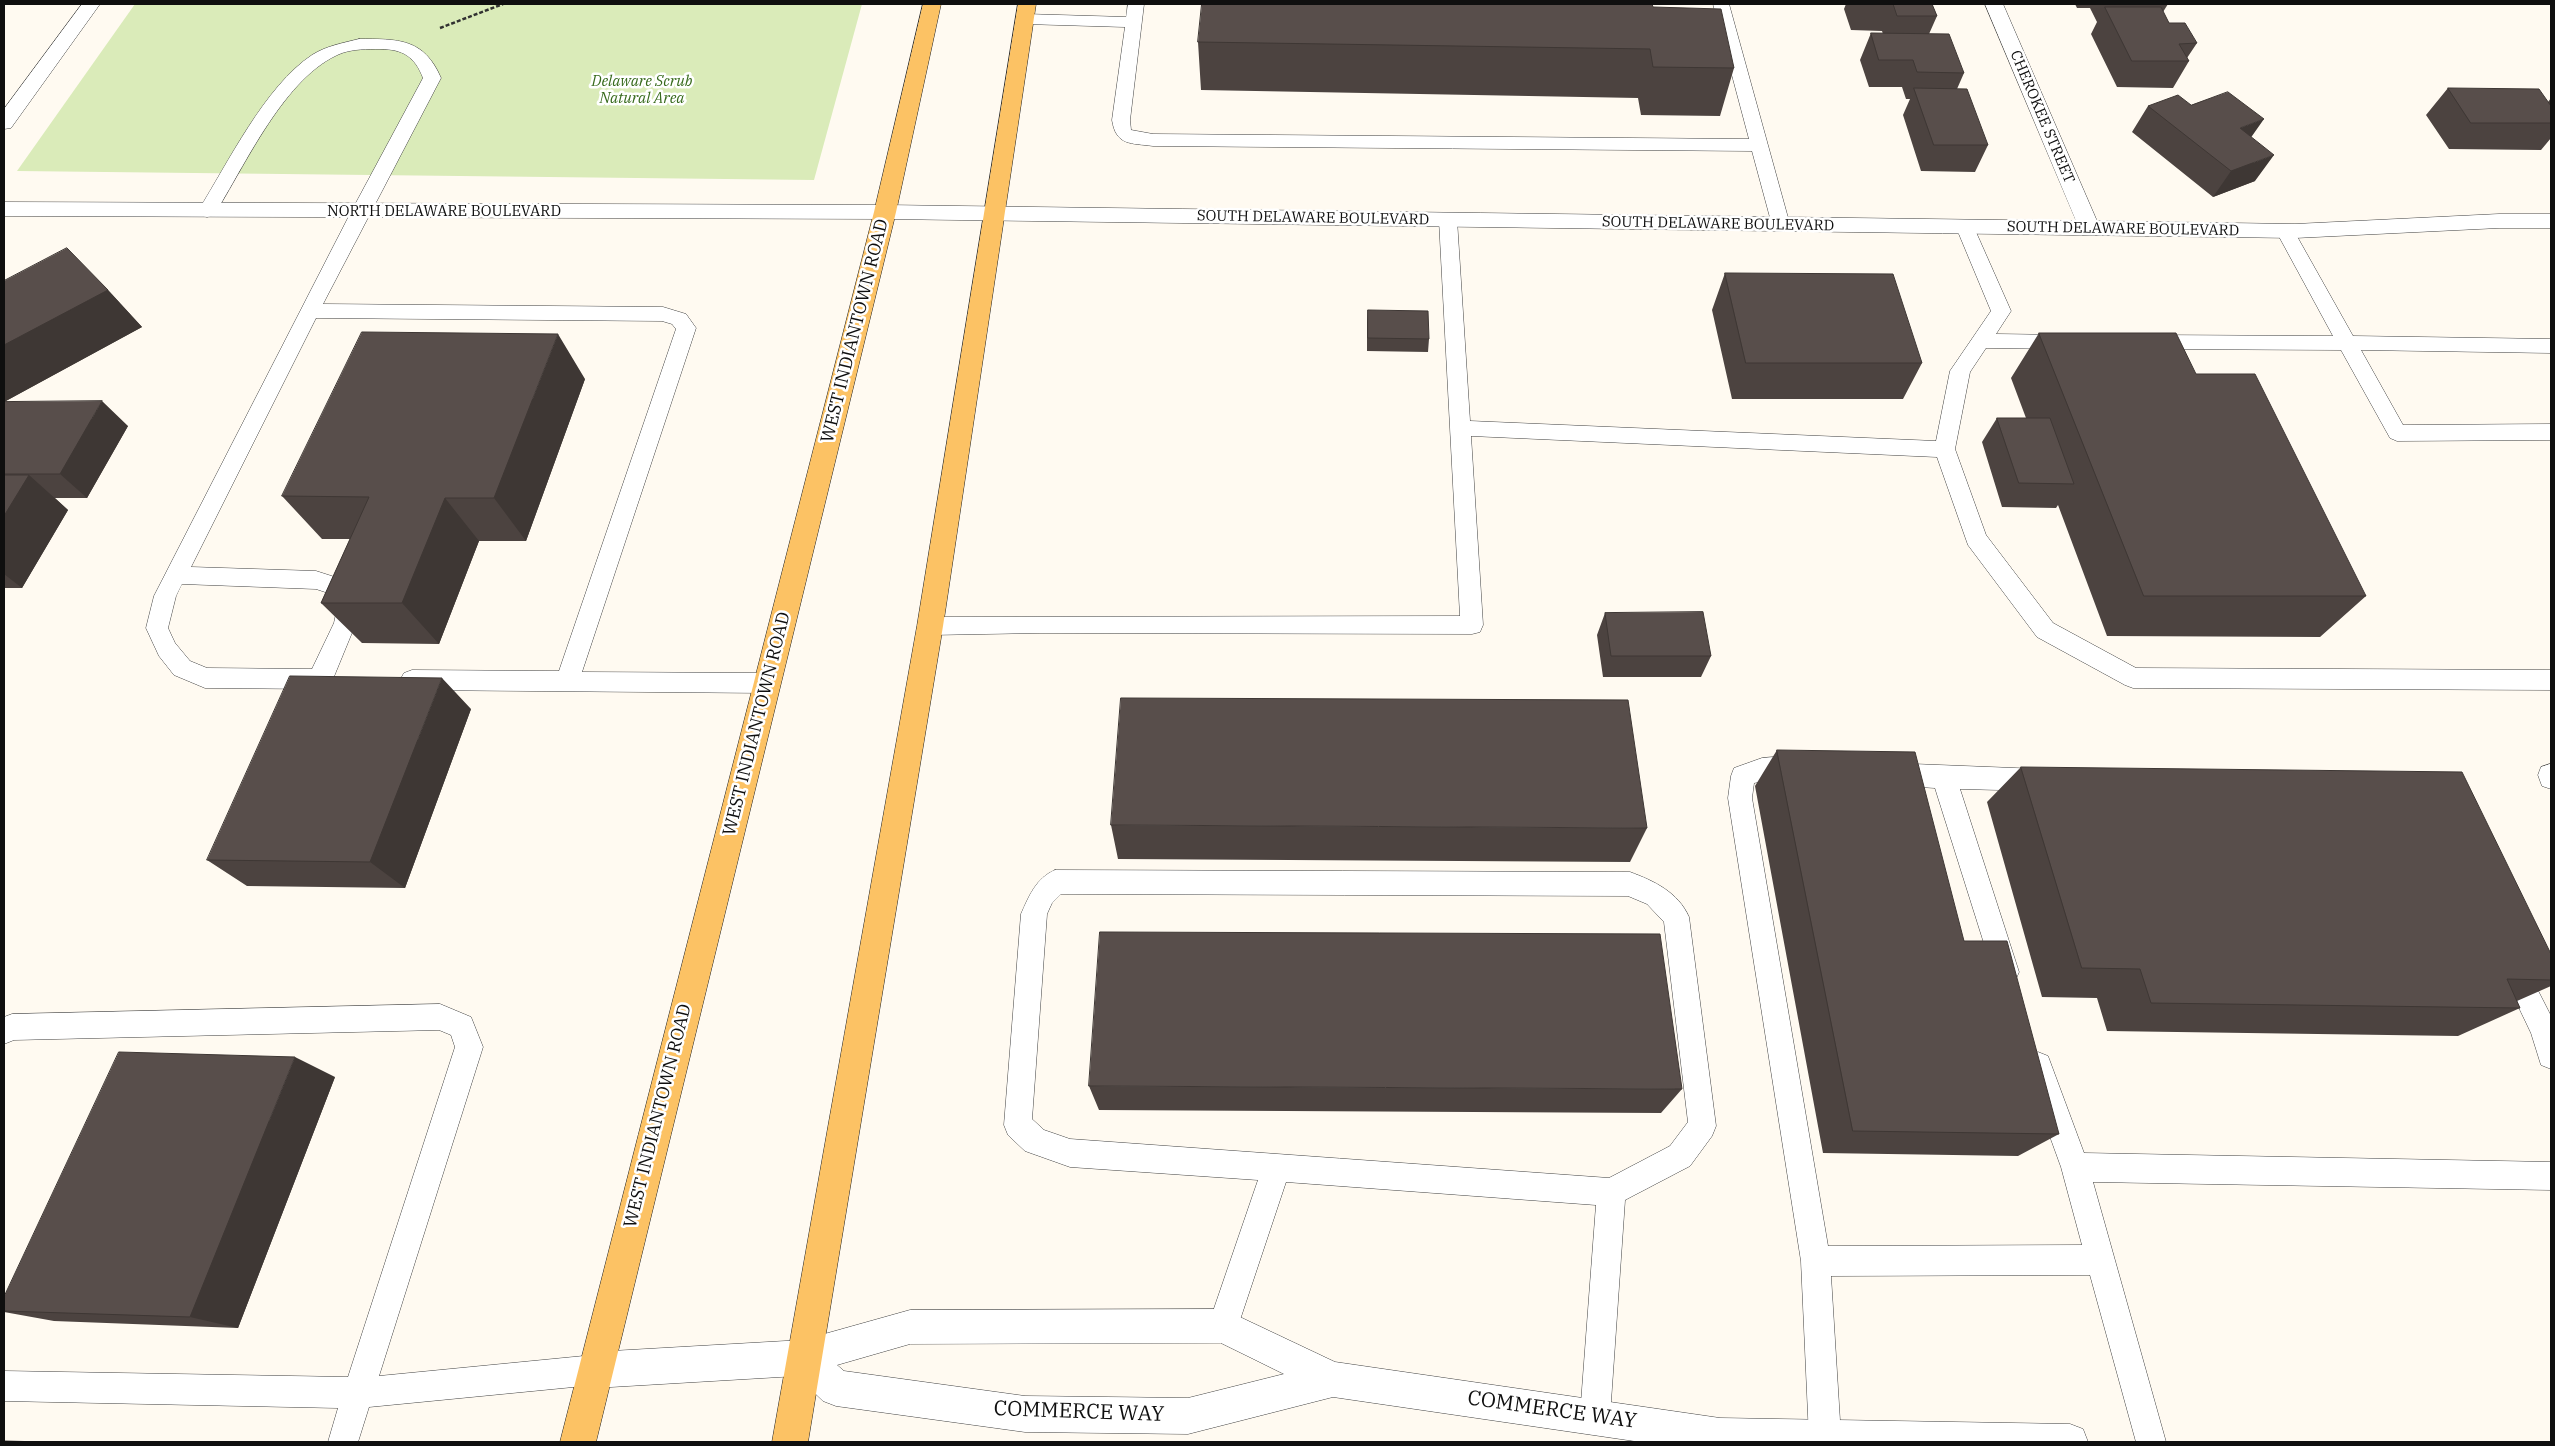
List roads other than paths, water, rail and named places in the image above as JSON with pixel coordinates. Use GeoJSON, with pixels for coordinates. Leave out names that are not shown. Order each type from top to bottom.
{"type":"FeatureCollection","features":[{"type":"Feature","properties":{"kind":"main road","name":"WEST INDIANTOWN ROAD"},"geometry":{"type":"LineString","coordinates":[[578,1442],[594,1370],[885,212],[932,4]]}},
{"type":"Feature","properties":{"kind":"main road"},"geometry":{"type":"LineString","coordinates":[[790,1442],[802,1358],[930,626],[1026,11]]}},
{"type":"Feature","properties":{"kind":"street"},"geometry":{"type":"LineString","coordinates":[[4,123],[91,4]]}},
{"type":"Feature","properties":{"kind":"street","name":"CHEROKEE STREET"},"geometry":{"type":"LineString","coordinates":[[1994,4],[2090,229]]}},
{"type":"Feature","properties":{"kind":"street","name":"NORTH DELAWARE BOULEVARD"},"geometry":{"type":"LineString","coordinates":[[4,209],[360,212],[885,212]]}},
{"type":"Feature","properties":{"kind":"street","name":"SOUTH DELAWARE BOULEVARD"},"geometry":{"type":"LineString","coordinates":[[885,212],[2284,231],[2498,221],[2551,221]]}},
{"type":"Feature","properties":{"kind":"street","name":"COMMERCE WAY"},"geometry":{"type":"LineString","coordinates":[[594,1370],[802,1358],[910,1327],[1223,1326],[1334,1379],[1595,1416],[1720,1439],[1825,1437],[1936,1441],[2070,1442]]}},
{"type":"Feature","properties":{"kind":"street","name":"COMMERCE WAY"},"geometry":{"type":"LineString","coordinates":[[802,1358],[836,1388],[1024,1414],[1188,1416],[1334,1379]]}},
{"type":"Feature","properties":{"kind":"lane"},"geometry":{"type":"LineString","coordinates":[[1136,4],[1121,120],[1123,132],[1130,137],[1153,140],[1759,145]]}},
{"type":"Feature","properties":{"kind":"lane"},"geometry":{"type":"LineString","coordinates":[[1721,4],[1781,225]]}},
{"type":"Feature","properties":{"kind":"lane"},"geometry":{"type":"LineString","coordinates":[[1026,11],[1133,22]]}},
{"type":"Feature","properties":{"kind":"lane"},"geometry":{"type":"LineString","coordinates":[[176,575],[316,580],[339,587],[349,603],[329,679],[206,678],[182,668],[167,649],[157,628],[165,596],[360,212],[432,78],[427,64],[416,52],[400,45],[370,43],[346,48],[319,57],[299,71],[282,89],[207,211]]}},
{"type":"Feature","properties":{"kind":"lane"},"geometry":{"type":"LineString","coordinates":[[930,626],[1040,624],[1472,625],[1448,220]]}},
{"type":"Feature","properties":{"kind":"lane"},"geometry":{"type":"LineString","coordinates":[[1965,227],[2001,311],[1960,371],[1945,449],[1976,538],[2045,630],[2133,678],[2551,680]]}},
{"type":"Feature","properties":{"kind":"lane"},"geometry":{"type":"LineString","coordinates":[[2284,231],[2397,433],[2551,432]]}},
{"type":"Feature","properties":{"kind":"lane"},"geometry":{"type":"LineString","coordinates":[[310,310],[663,314],[679,319],[686,328],[567,682]]}},
{"type":"Feature","properties":{"kind":"lane"},"geometry":{"type":"LineString","coordinates":[[1981,341],[2079,342]]}},
{"type":"Feature","properties":{"kind":"lane"},"geometry":{"type":"LineString","coordinates":[[2129,342],[2551,346]]}},
{"type":"Feature","properties":{"kind":"lane"},"geometry":{"type":"LineString","coordinates":[[1461,428],[1945,449]]}},
{"type":"Feature","properties":{"kind":"lane"},"geometry":{"type":"LineString","coordinates":[[387,679],[767,683]]}},
{"type":"Feature","properties":{"kind":"lane"},"geometry":{"type":"LineString","coordinates":[[1820,768],[1801,766],[1762,769],[1743,776],[1740,798],[1816,1261],[1825,1437]]}},
{"type":"Feature","properties":{"kind":"lane"},"geometry":{"type":"LineString","coordinates":[[1868,772],[1944,778],[2062,781]]}},
{"type":"Feature","properties":{"kind":"lane"},"geometry":{"type":"LineString","coordinates":[[1944,778],[2013,997]]}},
{"type":"Feature","properties":{"kind":"lane"},"geometry":{"type":"LineString","coordinates":[[1056,882],[1630,884],[1656,896],[1676,918],[1702,1126],[1680,1156],[1611,1192],[1277,1167],[1070,1153],[1035,1141],[1018,1125],[1034,914],[1043,895],[1056,882]]}},
{"type":"Feature","properties":{"kind":"lane"},"geometry":{"type":"LineString","coordinates":[[2500,943],[2544,1030],[2551,1056]]}},
{"type":"Feature","properties":{"kind":"lane"},"geometry":{"type":"LineString","coordinates":[[4,1030],[12,1027],[440,1017],[461,1026],[469,1046],[343,1442]]}},
{"type":"Feature","properties":{"kind":"lane"},"geometry":{"type":"LineString","coordinates":[[2030,1042],[2075,1167],[2151,1442]]}},
{"type":"Feature","properties":{"kind":"lane"},"geometry":{"type":"LineString","coordinates":[[1223,1326],[1277,1167]]}},
{"type":"Feature","properties":{"kind":"lane"},"geometry":{"type":"LineString","coordinates":[[2075,1167],[2551,1176]]}},
{"type":"Feature","properties":{"kind":"lane"},"geometry":{"type":"LineString","coordinates":[[1595,1416],[1611,1192]]}},
{"type":"Feature","properties":{"kind":"lane"},"geometry":{"type":"LineString","coordinates":[[1816,1261],[2101,1260]]}},
{"type":"Feature","properties":{"kind":"lane"},"geometry":{"type":"LineString","coordinates":[[4,1386],[360,1393],[594,1370]]}},
{"type":"Feature","properties":{"kind":"park label","name":"Delaware Scrub Natural Area"},"geometry":{"type":"Point","coordinates":[642,90]}}]}
